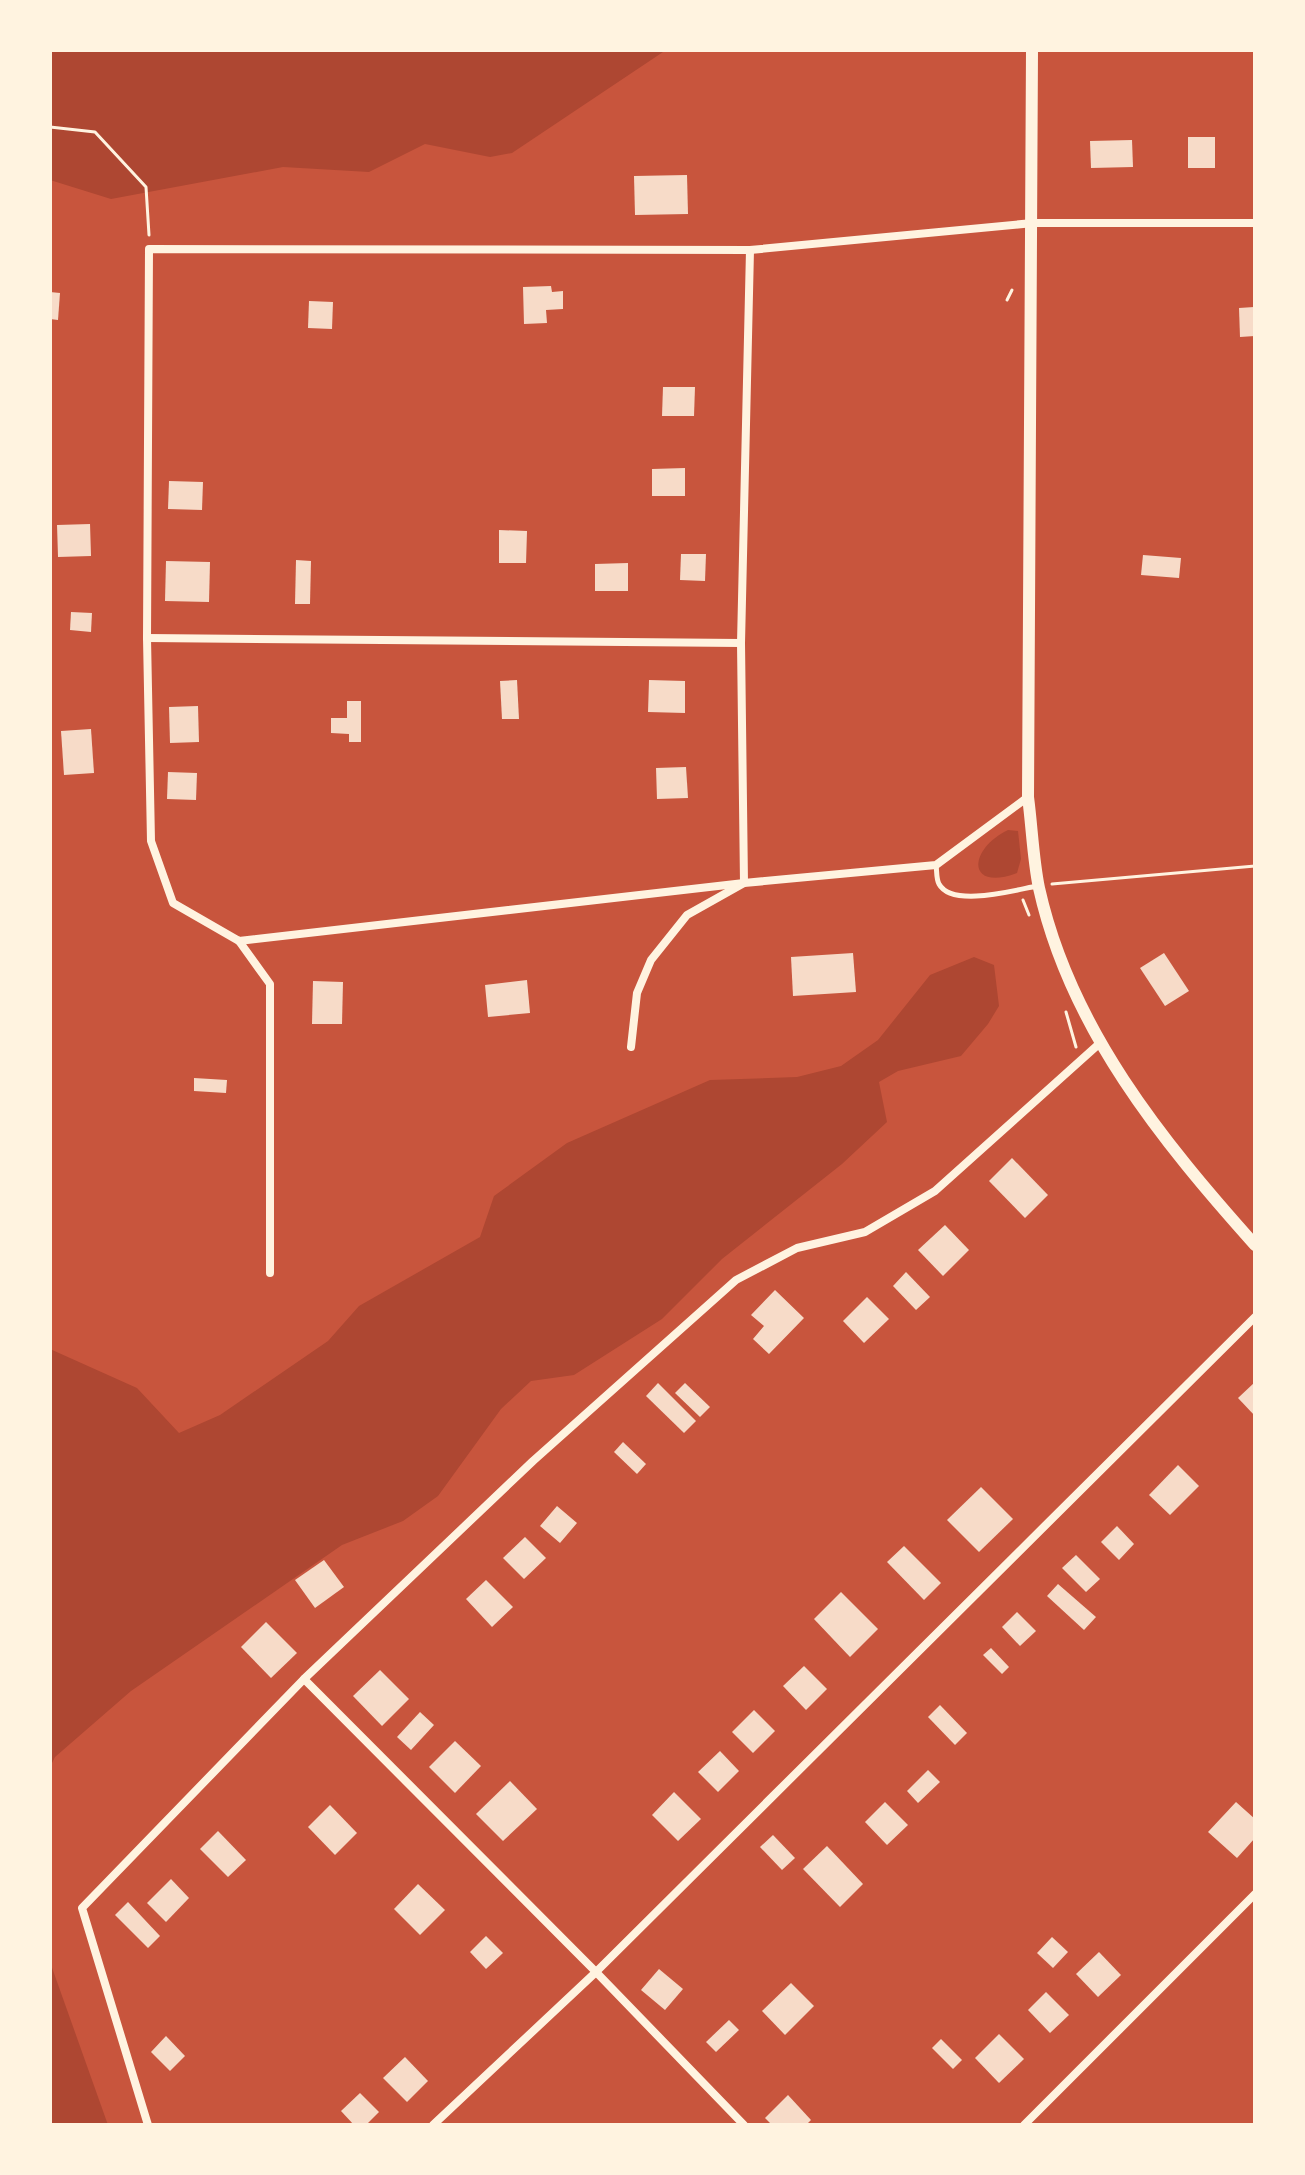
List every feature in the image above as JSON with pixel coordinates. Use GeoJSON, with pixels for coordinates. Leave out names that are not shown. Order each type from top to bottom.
{"type":"FeatureCollection","features":[{"type":"Feature","properties":{"kind":"street"},"geometry":{"type":"LineString","coordinates":[[1032,50],[1028,797],[1038,886],[1066,976],[1100,1043],[1135,1098],[1190,1172],[1255,1245]]}},
{"type":"Feature","properties":{"kind":"street"},"geometry":{"type":"LineString","coordinates":[[270,1273],[270,984],[239,941],[173,903],[151,841],[147,638],[149,249],[750,250],[1033,223],[1255,223]]}},
{"type":"Feature","properties":{"kind":"street"},"geometry":{"type":"LineString","coordinates":[[744,883],[741,643],[750,250]]}},
{"type":"Feature","properties":{"kind":"street"},"geometry":{"type":"LineString","coordinates":[[147,638],[741,643]]}},
{"type":"Feature","properties":{"kind":"street"},"geometry":{"type":"LineString","coordinates":[[239,941],[744,883],[936,865],[1028,797]]}},
{"type":"Feature","properties":{"kind":"street"},"geometry":{"type":"LineString","coordinates":[[631,1047],[637,993],[651,960],[687,915],[744,883]]}},
{"type":"Feature","properties":{"kind":"street"},"geometry":{"type":"LineString","coordinates":[[148,2125],[82,1908],[304,1679],[533,1461],[736,1280],[797,1248],[865,1232],[935,1191],[1100,1043]]}},
{"type":"Feature","properties":{"kind":"street"},"geometry":{"type":"LineString","coordinates":[[433,2125],[596,1972],[1255,1317]]}},
{"type":"Feature","properties":{"kind":"street"},"geometry":{"type":"LineString","coordinates":[[304,1679],[744,2125]]}},
{"type":"Feature","properties":{"kind":"street"},"geometry":{"type":"LineString","coordinates":[[1024,2125],[1255,1894]]}},
{"type":"Feature","properties":{"kind":"lane"},"geometry":{"type":"LineString","coordinates":[[936,865],[938,883],[948,894],[962,898],[1038,886]]}},
{"type":"Feature","properties":{"kind":"path"},"geometry":{"type":"LineString","coordinates":[[50,127],[95,132],[146,187],[149,249]]}},
{"type":"Feature","properties":{"kind":"path"},"geometry":{"type":"LineString","coordinates":[[1007,300],[1012,290]]}},
{"type":"Feature","properties":{"kind":"path"},"geometry":{"type":"LineString","coordinates":[[1038,886],[1255,866]]}},
{"type":"Feature","properties":{"kind":"shaded area"},"geometry":{"type":"Polygon","coordinates":[[[50,50],[666,50],[512,153],[490,157],[425,144],[369,172],[283,167],[111,199],[50,180],[50,50]]]}},
{"type":"Feature","properties":{"kind":"shaded area"},"geometry":{"type":"Polygon","coordinates":[[[1008,830],[1018,831],[1021,859],[1017,873],[989,877],[981,873],[978,866],[985,848],[1008,830]]]}},
{"type":"Feature","properties":{"kind":"shaded area"},"geometry":{"type":"Polygon","coordinates":[[[974,957],[994,965],[999,1006],[988,1024],[961,1056],[898,1071],[879,1082],[887,1122],[842,1164],[722,1259],[662,1319],[574,1375],[531,1381],[501,1409],[438,1496],[403,1521],[342,1545],[131,1691],[55,1757],[50,1767],[50,1349],[137,1388],[179,1433],[220,1415],[328,1341],[359,1306],[480,1237],[494,1196],[567,1143],[710,1080],[797,1077],[841,1066],[878,1040],[930,975],[974,957]]]}},
{"type":"Feature","properties":{"kind":"shaded area"},"geometry":{"type":"Polygon","coordinates":[[[50,1962],[108,2125],[50,2125],[50,1962]]]}},
{"type":"Feature","properties":{"kind":"building"},"geometry":{"type":"Polygon","coordinates":[[[1188,137],[1215,137],[1215,168],[1188,168],[1188,137]]]}},
{"type":"Feature","properties":{"kind":"building"},"geometry":{"type":"Polygon","coordinates":[[[1132,140],[1133,167],[1091,168],[1090,141],[1132,140]]]}},
{"type":"Feature","properties":{"kind":"building"},"geometry":{"type":"Polygon","coordinates":[[[687,175],[688,214],[635,215],[634,176],[687,175]]]}},
{"type":"Feature","properties":{"kind":"building"},"geometry":{"type":"Polygon","coordinates":[[[551,286],[552,292],[563,291],[563,309],[546,310],[547,323],[524,324],[523,287],[551,286]]]}},
{"type":"Feature","properties":{"kind":"building"},"geometry":{"type":"Polygon","coordinates":[[[50,292],[60,293],[58,320],[50,319],[50,292]]]}},
{"type":"Feature","properties":{"kind":"building"},"geometry":{"type":"Polygon","coordinates":[[[309,301],[333,302],[332,329],[308,328],[309,301]]]}},
{"type":"Feature","properties":{"kind":"building"},"geometry":{"type":"Polygon","coordinates":[[[1254,307],[1255,336],[1240,337],[1239,308],[1254,307]]]}},
{"type":"Feature","properties":{"kind":"building"},"geometry":{"type":"Polygon","coordinates":[[[663,387],[695,387],[694,416],[662,416],[663,387]]]}},
{"type":"Feature","properties":{"kind":"building"},"geometry":{"type":"Polygon","coordinates":[[[685,468],[685,496],[652,496],[652,469],[685,468]]]}},
{"type":"Feature","properties":{"kind":"building"},"geometry":{"type":"Polygon","coordinates":[[[169,481],[203,482],[202,510],[168,509],[169,481]]]}},
{"type":"Feature","properties":{"kind":"building"},"geometry":{"type":"Polygon","coordinates":[[[90,524],[91,556],[58,557],[57,525],[90,524]]]}},
{"type":"Feature","properties":{"kind":"building"},"geometry":{"type":"Polygon","coordinates":[[[499,530],[527,531],[526,563],[499,563],[499,530]]]}},
{"type":"Feature","properties":{"kind":"building"},"geometry":{"type":"Polygon","coordinates":[[[681,554],[706,554],[705,581],[680,580],[681,554]]]}},
{"type":"Feature","properties":{"kind":"building"},"geometry":{"type":"Polygon","coordinates":[[[1143,555],[1181,558],[1179,578],[1141,575],[1143,555]]]}},
{"type":"Feature","properties":{"kind":"building"},"geometry":{"type":"Polygon","coordinates":[[[296,560],[311,561],[310,604],[295,604],[296,560]]]}},
{"type":"Feature","properties":{"kind":"building"},"geometry":{"type":"Polygon","coordinates":[[[166,561],[210,562],[209,602],[165,601],[166,561]]]}},
{"type":"Feature","properties":{"kind":"building"},"geometry":{"type":"Polygon","coordinates":[[[628,563],[628,591],[595,591],[595,564],[628,563]]]}},
{"type":"Feature","properties":{"kind":"building"},"geometry":{"type":"Polygon","coordinates":[[[71,612],[92,613],[91,632],[70,630],[71,612]]]}},
{"type":"Feature","properties":{"kind":"building"},"geometry":{"type":"Polygon","coordinates":[[[517,680],[519,719],[502,719],[500,681],[517,680]]]}},
{"type":"Feature","properties":{"kind":"building"},"geometry":{"type":"Polygon","coordinates":[[[649,680],[685,681],[685,713],[648,712],[649,680]]]}},
{"type":"Feature","properties":{"kind":"building"},"geometry":{"type":"Polygon","coordinates":[[[347,701],[361,701],[361,742],[349,742],[349,734],[331,733],[331,718],[347,718],[347,701]]]}},
{"type":"Feature","properties":{"kind":"building"},"geometry":{"type":"Polygon","coordinates":[[[198,706],[199,742],[170,743],[169,707],[198,706]]]}},
{"type":"Feature","properties":{"kind":"building"},"geometry":{"type":"Polygon","coordinates":[[[91,729],[94,773],[64,775],[61,731],[91,729]]]}},
{"type":"Feature","properties":{"kind":"building"},"geometry":{"type":"Polygon","coordinates":[[[686,767],[688,798],[657,799],[656,768],[686,767]]]}},
{"type":"Feature","properties":{"kind":"building"},"geometry":{"type":"Polygon","coordinates":[[[168,772],[197,773],[196,800],[167,799],[168,772]]]}},
{"type":"Feature","properties":{"kind":"building"},"geometry":{"type":"Polygon","coordinates":[[[853,953],[856,992],[793,996],[791,957],[853,953]]]}},
{"type":"Feature","properties":{"kind":"building"},"geometry":{"type":"Polygon","coordinates":[[[1164,953],[1189,991],[1165,1006],[1140,968],[1164,953]]]}},
{"type":"Feature","properties":{"kind":"building"},"geometry":{"type":"Polygon","coordinates":[[[527,980],[530,1013],[488,1017],[485,985],[527,980]]]}},
{"type":"Feature","properties":{"kind":"building"},"geometry":{"type":"Polygon","coordinates":[[[313,981],[343,982],[342,1024],[312,1024],[313,981]]]}},
{"type":"Feature","properties":{"kind":"building"},"geometry":{"type":"Polygon","coordinates":[[[194,1078],[227,1080],[226,1093],[194,1091],[194,1078]]]}},
{"type":"Feature","properties":{"kind":"building"},"geometry":{"type":"Polygon","coordinates":[[[1012,1158],[1048,1195],[1025,1218],[989,1181],[1012,1158]]]}},
{"type":"Feature","properties":{"kind":"building"},"geometry":{"type":"Polygon","coordinates":[[[945,1225],[969,1250],[943,1276],[918,1250],[945,1225]]]}},
{"type":"Feature","properties":{"kind":"building"},"geometry":{"type":"Polygon","coordinates":[[[906,1272],[930,1297],[916,1310],[893,1286],[906,1272]]]}},
{"type":"Feature","properties":{"kind":"building"},"geometry":{"type":"Polygon","coordinates":[[[775,1290],[804,1318],[769,1354],[753,1339],[764,1326],[751,1315],[775,1290]]]}},
{"type":"Feature","properties":{"kind":"building"},"geometry":{"type":"Polygon","coordinates":[[[867,1297],[889,1319],[864,1343],[843,1321],[867,1297]]]}},
{"type":"Feature","properties":{"kind":"building"},"geometry":{"type":"Polygon","coordinates":[[[1255,1382],[1255,1416],[1238,1398],[1255,1382]]]}},
{"type":"Feature","properties":{"kind":"building"},"geometry":{"type":"Polygon","coordinates":[[[658,1383],[696,1421],[684,1433],[646,1396],[658,1383]]]}},
{"type":"Feature","properties":{"kind":"building"},"geometry":{"type":"Polygon","coordinates":[[[685,1383],[710,1407],[700,1417],[675,1393],[685,1383]]]}},
{"type":"Feature","properties":{"kind":"building"},"geometry":{"type":"Polygon","coordinates":[[[623,1442],[646,1464],[637,1474],[614,1452],[623,1442]]]}},
{"type":"Feature","properties":{"kind":"building"},"geometry":{"type":"Polygon","coordinates":[[[1178,1465],[1199,1486],[1170,1515],[1149,1495],[1178,1465]]]}},
{"type":"Feature","properties":{"kind":"building"},"geometry":{"type":"Polygon","coordinates":[[[981,1487],[1013,1519],[979,1552],[947,1520],[981,1487]]]}},
{"type":"Feature","properties":{"kind":"building"},"geometry":{"type":"Polygon","coordinates":[[[557,1506],[577,1523],[560,1543],[540,1526],[557,1506]]]}},
{"type":"Feature","properties":{"kind":"building"},"geometry":{"type":"Polygon","coordinates":[[[1117,1526],[1134,1544],[1119,1560],[1101,1542],[1117,1526]]]}},
{"type":"Feature","properties":{"kind":"building"},"geometry":{"type":"Polygon","coordinates":[[[525,1537],[546,1558],[524,1579],[503,1558],[525,1537]]]}},
{"type":"Feature","properties":{"kind":"building"},"geometry":{"type":"Polygon","coordinates":[[[904,1546],[941,1583],[924,1600],[887,1562],[904,1546]]]}},
{"type":"Feature","properties":{"kind":"building"},"geometry":{"type":"Polygon","coordinates":[[[1076,1555],[1100,1579],[1086,1592],[1062,1568],[1076,1555]]]}},
{"type":"Feature","properties":{"kind":"building"},"geometry":{"type":"Polygon","coordinates":[[[324,1560],[344,1587],[315,1608],[295,1580],[324,1560]]]}},
{"type":"Feature","properties":{"kind":"building"},"geometry":{"type":"Polygon","coordinates":[[[486,1580],[513,1607],[492,1627],[466,1599],[486,1580]]]}},
{"type":"Feature","properties":{"kind":"building"},"geometry":{"type":"Polygon","coordinates":[[[1058,1584],[1096,1617],[1084,1630],[1047,1596],[1058,1584]]]}},
{"type":"Feature","properties":{"kind":"building"},"geometry":{"type":"Polygon","coordinates":[[[841,1592],[878,1629],[850,1657],[814,1619],[841,1592]]]}},
{"type":"Feature","properties":{"kind":"building"},"geometry":{"type":"Polygon","coordinates":[[[1017,1612],[1036,1631],[1020,1646],[1002,1627],[1017,1612]]]}},
{"type":"Feature","properties":{"kind":"building"},"geometry":{"type":"Polygon","coordinates":[[[266,1622],[297,1653],[271,1678],[241,1647],[266,1622]]]}},
{"type":"Feature","properties":{"kind":"building"},"geometry":{"type":"Polygon","coordinates":[[[991,1648],[1009,1667],[1002,1674],[983,1655],[991,1648]]]}},
{"type":"Feature","properties":{"kind":"building"},"geometry":{"type":"Polygon","coordinates":[[[804,1666],[827,1689],[806,1710],[783,1686],[804,1666]]]}},
{"type":"Feature","properties":{"kind":"building"},"geometry":{"type":"Polygon","coordinates":[[[380,1670],[409,1699],[382,1726],[353,1696],[380,1670]]]}},
{"type":"Feature","properties":{"kind":"building"},"geometry":{"type":"Polygon","coordinates":[[[940,1705],[967,1733],[955,1745],[928,1717],[940,1705]]]}},
{"type":"Feature","properties":{"kind":"building"},"geometry":{"type":"Polygon","coordinates":[[[754,1710],[775,1731],[753,1753],[732,1732],[754,1710]]]}},
{"type":"Feature","properties":{"kind":"building"},"geometry":{"type":"Polygon","coordinates":[[[420,1712],[434,1725],[411,1750],[397,1737],[420,1712]]]}},
{"type":"Feature","properties":{"kind":"building"},"geometry":{"type":"Polygon","coordinates":[[[455,1741],[481,1766],[455,1793],[429,1767],[455,1741]]]}},
{"type":"Feature","properties":{"kind":"building"},"geometry":{"type":"Polygon","coordinates":[[[720,1751],[739,1771],[718,1792],[698,1772],[720,1751]]]}},
{"type":"Feature","properties":{"kind":"building"},"geometry":{"type":"Polygon","coordinates":[[[928,1770],[940,1782],[918,1803],[907,1791],[928,1770]]]}},
{"type":"Feature","properties":{"kind":"building"},"geometry":{"type":"Polygon","coordinates":[[[510,1781],[537,1809],[503,1841],[476,1814],[510,1781]]]}},
{"type":"Feature","properties":{"kind":"building"},"geometry":{"type":"Polygon","coordinates":[[[674,1792],[701,1819],[678,1841],[652,1815],[674,1792]]]}},
{"type":"Feature","properties":{"kind":"building"},"geometry":{"type":"Polygon","coordinates":[[[885,1802],[908,1825],[887,1845],[865,1822],[885,1802]]]}},
{"type":"Feature","properties":{"kind":"building"},"geometry":{"type":"Polygon","coordinates":[[[1236,1802],[1255,1819],[1255,1838],[1237,1858],[1208,1832],[1236,1802]]]}},
{"type":"Feature","properties":{"kind":"building"},"geometry":{"type":"Polygon","coordinates":[[[330,1805],[357,1833],[335,1855],[308,1827],[330,1805]]]}},
{"type":"Feature","properties":{"kind":"building"},"geometry":{"type":"Polygon","coordinates":[[[218,1831],[246,1860],[228,1877],[200,1849],[218,1831]]]}},
{"type":"Feature","properties":{"kind":"building"},"geometry":{"type":"Polygon","coordinates":[[[773,1835],[795,1858],[782,1870],[760,1847],[773,1835]]]}},
{"type":"Feature","properties":{"kind":"building"},"geometry":{"type":"Polygon","coordinates":[[[827,1846],[863,1884],[840,1907],[803,1869],[827,1846]]]}},
{"type":"Feature","properties":{"kind":"building"},"geometry":{"type":"Polygon","coordinates":[[[171,1879],[189,1898],[166,1922],[147,1903],[171,1879]]]}},
{"type":"Feature","properties":{"kind":"building"},"geometry":{"type":"Polygon","coordinates":[[[418,1884],[445,1910],[420,1935],[394,1909],[418,1884]]]}},
{"type":"Feature","properties":{"kind":"building"},"geometry":{"type":"Polygon","coordinates":[[[128,1902],[160,1936],[148,1948],[115,1915],[128,1902]]]}},
{"type":"Feature","properties":{"kind":"building"},"geometry":{"type":"Polygon","coordinates":[[[486,1936],[503,1953],[486,1969],[470,1952],[486,1936]]]}},
{"type":"Feature","properties":{"kind":"building"},"geometry":{"type":"Polygon","coordinates":[[[1052,1937],[1068,1952],[1053,1968],[1037,1953],[1052,1937]]]}},
{"type":"Feature","properties":{"kind":"building"},"geometry":{"type":"Polygon","coordinates":[[[1099,1952],[1121,1975],[1098,1997],[1076,1974],[1099,1952]]]}},
{"type":"Feature","properties":{"kind":"building"},"geometry":{"type":"Polygon","coordinates":[[[659,1969],[683,1989],[665,2010],[641,1990],[659,1969]]]}},
{"type":"Feature","properties":{"kind":"building"},"geometry":{"type":"Polygon","coordinates":[[[791,1983],[814,2006],[785,2035],[762,2011],[791,1983]]]}},
{"type":"Feature","properties":{"kind":"building"},"geometry":{"type":"Polygon","coordinates":[[[1046,1992],[1069,2015],[1050,2033],[1028,2010],[1046,1992]]]}},
{"type":"Feature","properties":{"kind":"building"},"geometry":{"type":"Polygon","coordinates":[[[729,2020],[739,2030],[716,2052],[706,2042],[729,2020]]]}},
{"type":"Feature","properties":{"kind":"building"},"geometry":{"type":"Polygon","coordinates":[[[999,2034],[1024,2059],[999,2083],[975,2058],[999,2034]]]}},
{"type":"Feature","properties":{"kind":"building"},"geometry":{"type":"Polygon","coordinates":[[[166,2036],[185,2056],[170,2071],[151,2052],[166,2036]]]}},
{"type":"Feature","properties":{"kind":"building"},"geometry":{"type":"Polygon","coordinates":[[[941,2039],[962,2060],[953,2069],[932,2048],[941,2039]]]}},
{"type":"Feature","properties":{"kind":"building"},"geometry":{"type":"Polygon","coordinates":[[[405,2057],[428,2081],[407,2102],[383,2078],[405,2057]]]}},
{"type":"Feature","properties":{"kind":"building"},"geometry":{"type":"Polygon","coordinates":[[[360,2093],[379,2112],[366,2125],[354,2125],[341,2111],[360,2093]]]}},
{"type":"Feature","properties":{"kind":"building"},"geometry":{"type":"Polygon","coordinates":[[[788,2095],[811,2120],[806,2125],[772,2125],[765,2118],[788,2095]]]}}]}
